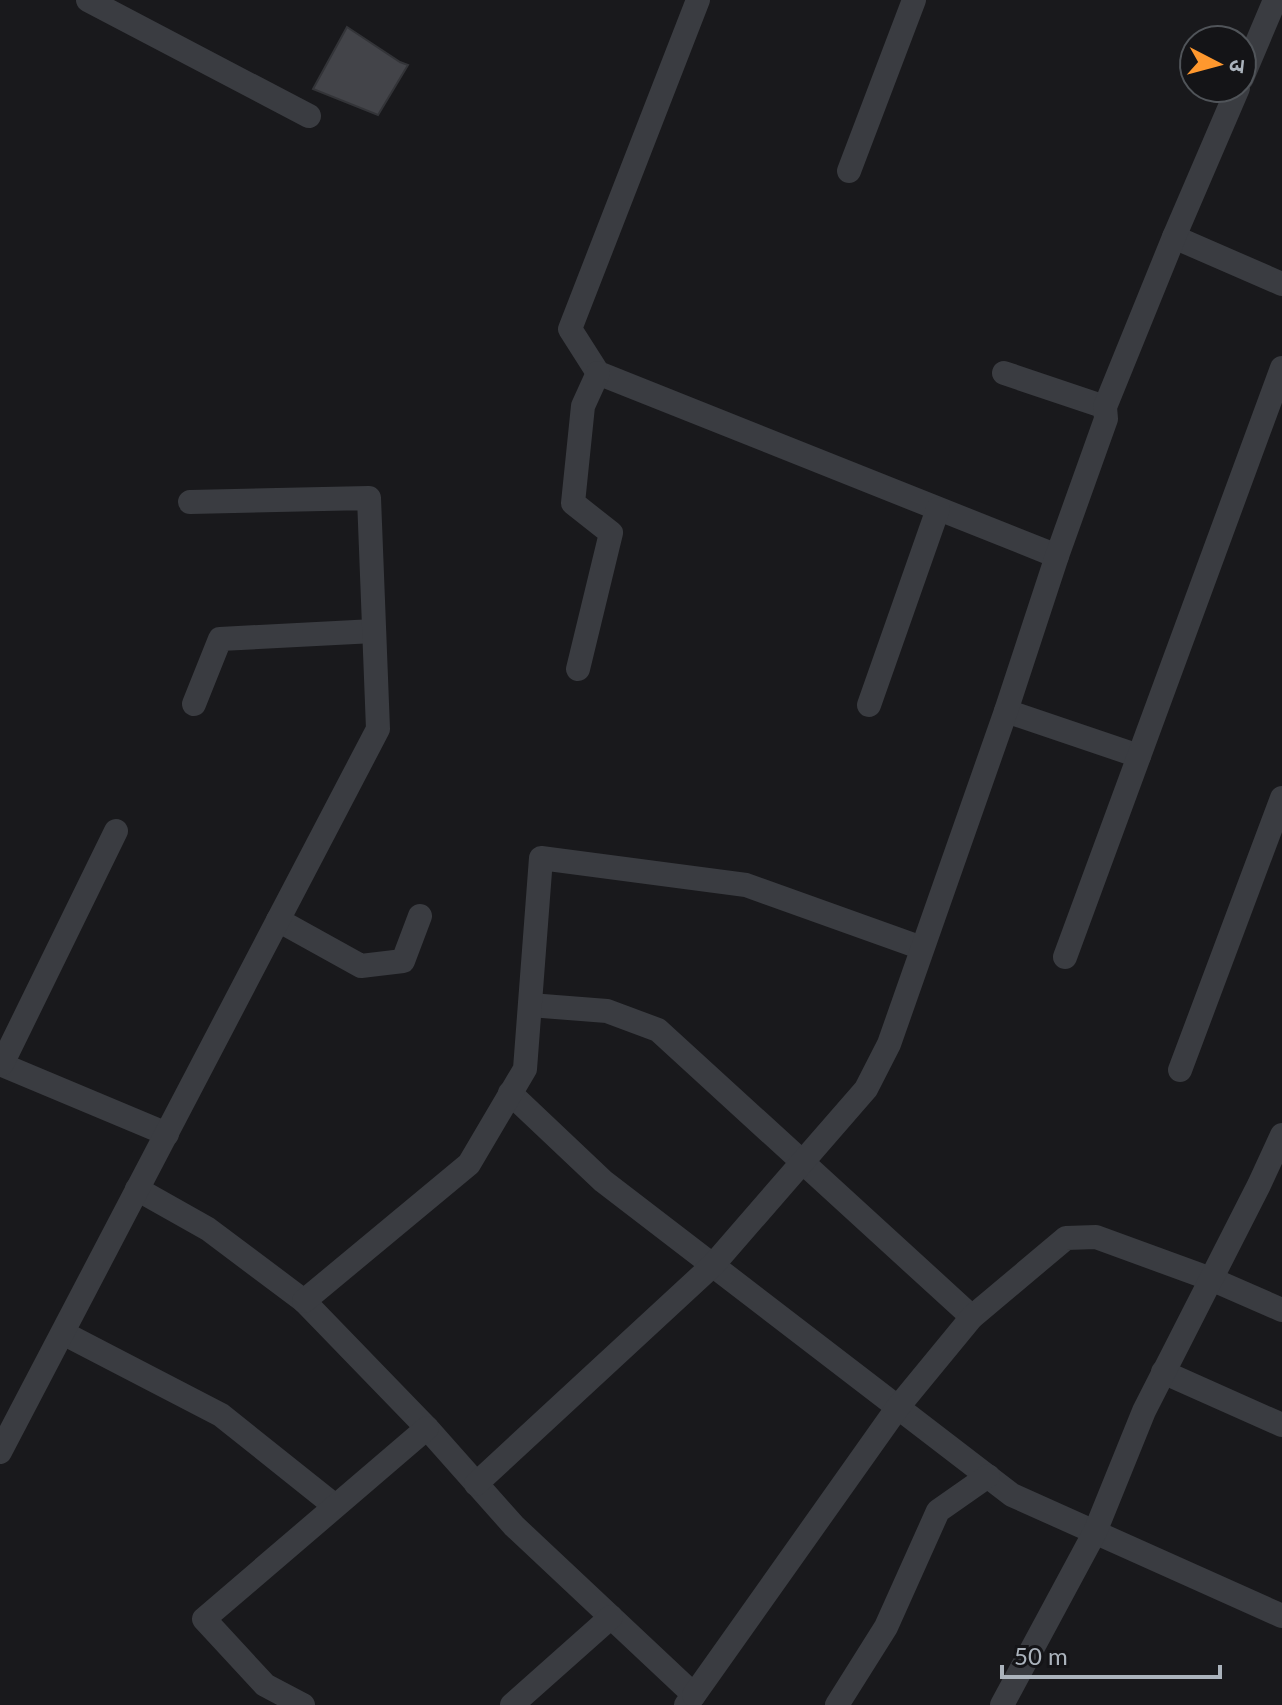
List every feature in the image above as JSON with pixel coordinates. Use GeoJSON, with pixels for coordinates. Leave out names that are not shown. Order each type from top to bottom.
{"type":"FeatureCollection","features":[{"type":"Feature","properties":{"kind":"street"},"geometry":{"type":"LineString","coordinates":[[88,0],[309,116]]}},
{"type":"Feature","properties":{"kind":"street"},"geometry":{"type":"LineString","coordinates":[[698,0],[570,329],[598,373],[1057,556]]}},
{"type":"Feature","properties":{"kind":"street"},"geometry":{"type":"LineString","coordinates":[[849,171],[914,0]]}},
{"type":"Feature","properties":{"kind":"street"},"geometry":{"type":"LineString","coordinates":[[1258,40],[1275,0]]}},
{"type":"Feature","properties":{"kind":"street"},"geometry":{"type":"LineString","coordinates":[[476,1484],[713,1265],[866,1089],[889,1044],[1006,711],[1106,419],[1105,407],[1231,104]]}},
{"type":"Feature","properties":{"kind":"street"},"geometry":{"type":"LineString","coordinates":[[1174,237],[1282,284]]}},
{"type":"Feature","properties":{"kind":"street"},"geometry":{"type":"LineString","coordinates":[[1065,957],[1282,368]]}},
{"type":"Feature","properties":{"kind":"street"},"geometry":{"type":"LineString","coordinates":[[578,669],[611,533],[573,503],[583,406],[598,373]]}},
{"type":"Feature","properties":{"kind":"street"},"geometry":{"type":"LineString","coordinates":[[1004,373],[1105,407]]}},
{"type":"Feature","properties":{"kind":"street"},"geometry":{"type":"LineString","coordinates":[[0,1452],[378,729],[369,498],[190,502]]}},
{"type":"Feature","properties":{"kind":"street"},"geometry":{"type":"LineString","coordinates":[[869,705],[938,509]]}},
{"type":"Feature","properties":{"kind":"street"},"geometry":{"type":"LineString","coordinates":[[194,704],[220,639],[374,631]]}},
{"type":"Feature","properties":{"kind":"street"},"geometry":{"type":"LineString","coordinates":[[1006,711],[1139,756]]}},
{"type":"Feature","properties":{"kind":"street"},"geometry":{"type":"LineString","coordinates":[[1180,1070],[1282,798]]}},
{"type":"Feature","properties":{"kind":"street"},"geometry":{"type":"LineString","coordinates":[[116,831],[1,1064],[167,1134]]}},
{"type":"Feature","properties":{"kind":"street"},"geometry":{"type":"LineString","coordinates":[[304,1301],[469,1164],[525,1069],[541,858],[746,885],[922,948]]}},
{"type":"Feature","properties":{"kind":"street"},"geometry":{"type":"LineString","coordinates":[[278,920],[361,966],[403,961],[420,916]]}},
{"type":"Feature","properties":{"kind":"street"},"geometry":{"type":"LineString","coordinates":[[530,1005],[607,1011],[658,1030],[972,1317]]}},
{"type":"Feature","properties":{"kind":"street"},"geometry":{"type":"LineString","coordinates":[[510,1093],[603,1181],[1012,1495],[1282,1616]]}},
{"type":"Feature","properties":{"kind":"street"},"geometry":{"type":"LineString","coordinates":[[1002,1705],[1095,1532],[1144,1411],[1281,1139]]}},
{"type":"Feature","properties":{"kind":"street"},"geometry":{"type":"LineString","coordinates":[[137,1189],[208,1229],[304,1301],[427,1428],[514,1526],[611,1617],[690,1700],[898,1407],[972,1317],[1066,1238],[1096,1237],[1211,1279],[1282,1310]]}},
{"type":"Feature","properties":{"kind":"street"},"geometry":{"type":"LineString","coordinates":[[63,1333],[221,1415],[335,1506]]}},
{"type":"Feature","properties":{"kind":"street"},"geometry":{"type":"LineString","coordinates":[[1163,1372],[1282,1425]]}},
{"type":"Feature","properties":{"kind":"street"},"geometry":{"type":"LineString","coordinates":[[303,1705],[265,1685],[204,1619],[427,1428]]}},
{"type":"Feature","properties":{"kind":"street"},"geometry":{"type":"LineString","coordinates":[[837,1705],[886,1627],[938,1511],[988,1476]]}},
{"type":"Feature","properties":{"kind":"street"},"geometry":{"type":"LineString","coordinates":[[512,1705],[611,1617]]}},
{"type":"Feature","properties":{"kind":"building"},"geometry":{"type":"Polygon","coordinates":[[[347,27],[408,65],[378,115],[313,89],[347,27]]]}}]}
